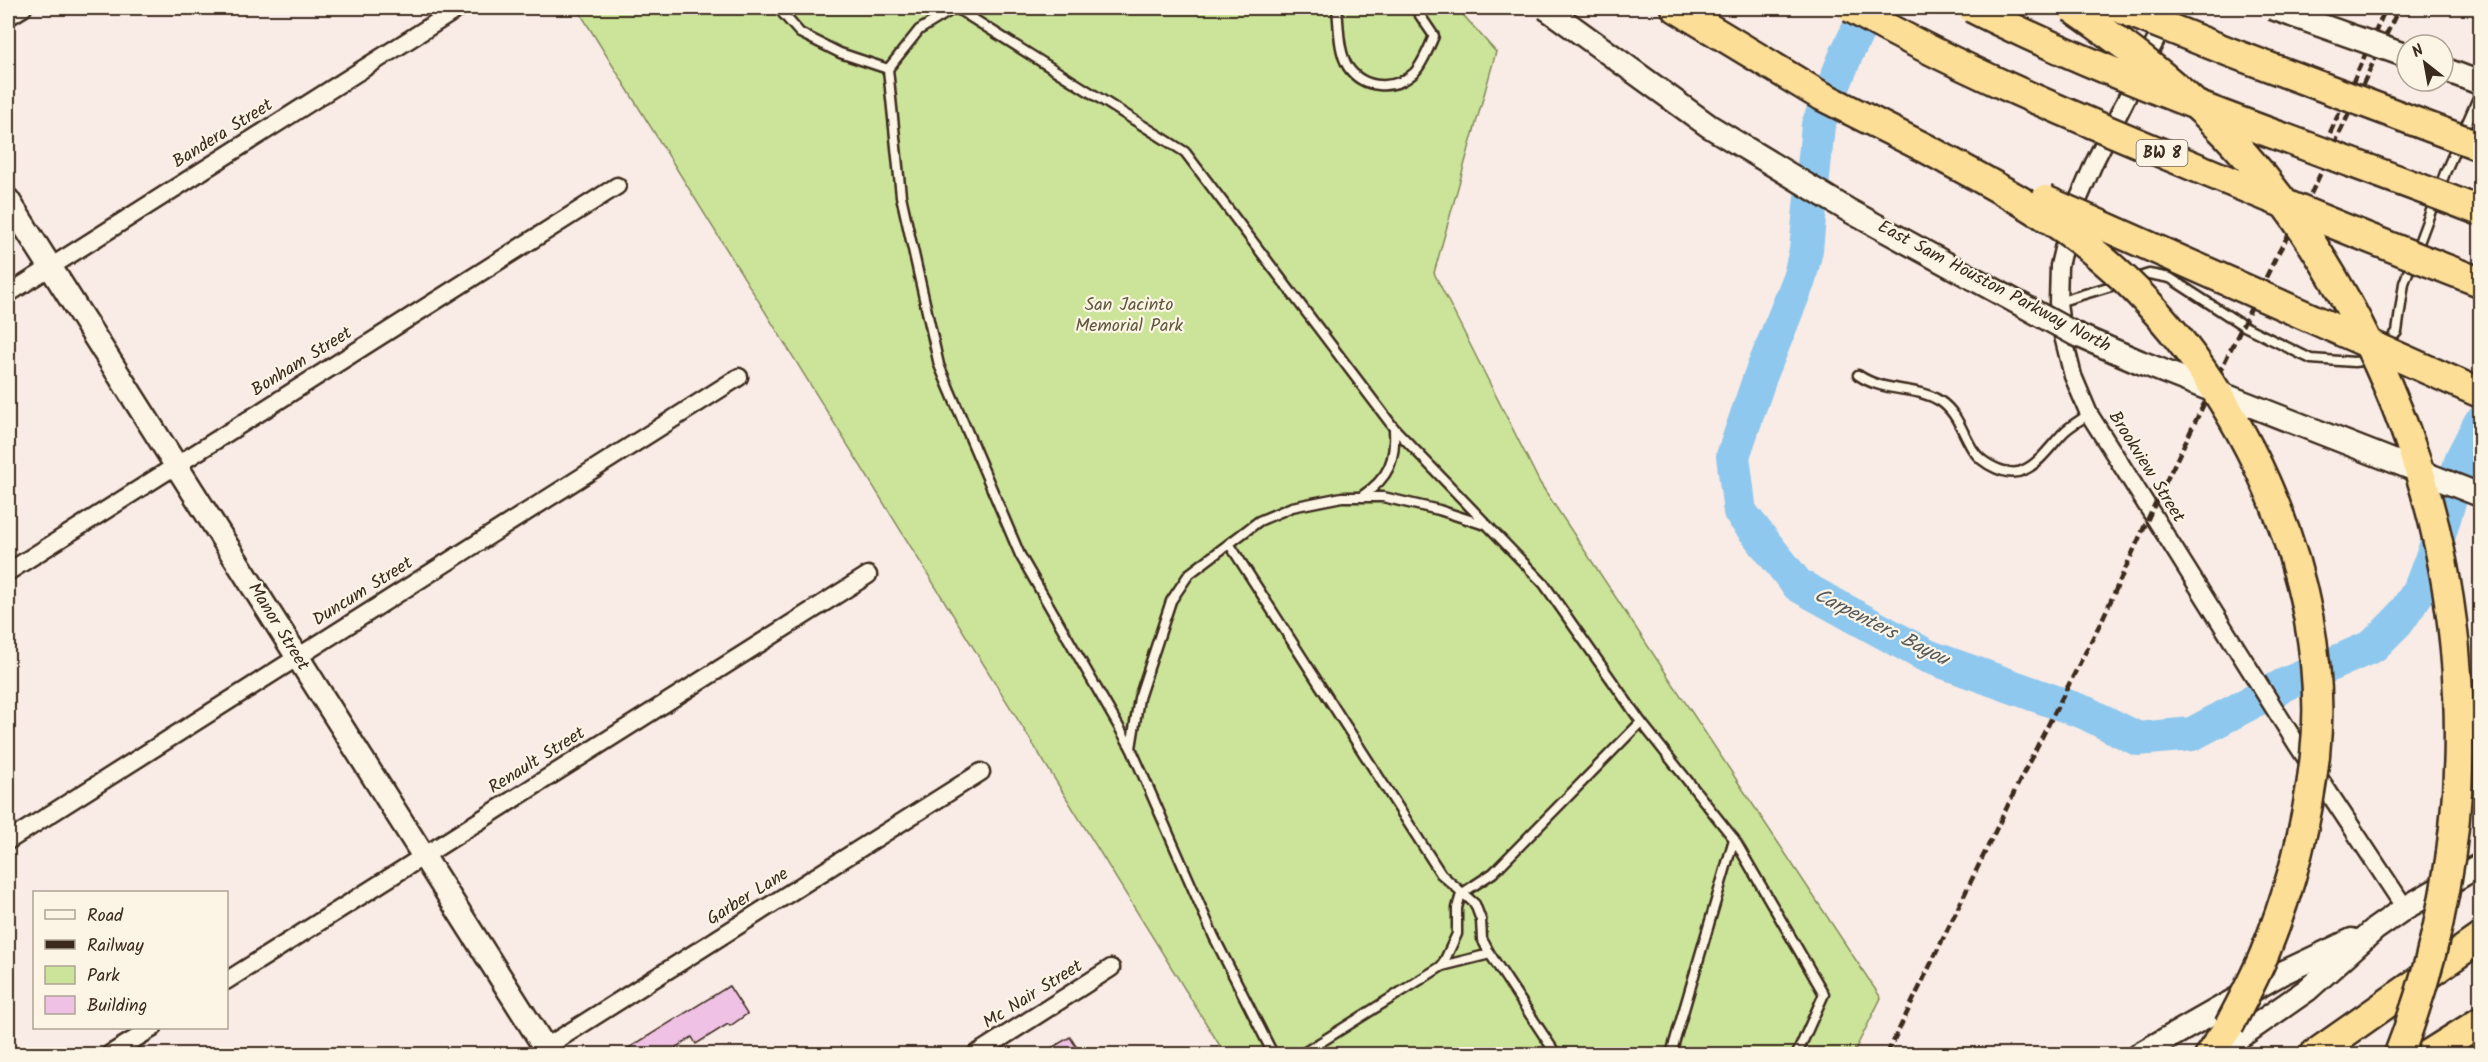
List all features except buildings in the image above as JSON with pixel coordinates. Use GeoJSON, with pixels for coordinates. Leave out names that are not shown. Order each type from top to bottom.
{"type":"FeatureCollection","features":[{"type":"Feature","properties":{"kind":"highway"},"geometry":{"type":"LineString","coordinates":[[1676,8],[1808,88],[1925,148],[2025,204],[2080,240],[2122,276],[2160,315],[2206,374],[2235,421],[2272,495],[2294,560],[2309,628],[2317,700],[2315,753],[2306,813],[2290,881],[2264,956],[2213,1054]]}},
{"type":"Feature","properties":{"kind":"highway","name":"BW 8"},"geometry":{"type":"LineString","coordinates":[[1851,8],[1950,60],[2029,97],[2336,225],[2481,282]]}},
{"type":"Feature","properties":{"kind":"highway"},"geometry":{"type":"LineString","coordinates":[[1972,8],[2071,53],[2210,110],[2344,158],[2481,211]]}},
{"type":"Feature","properties":{"kind":"highway"},"geometry":{"type":"LineString","coordinates":[[2072,8],[2128,48],[2194,103],[2244,154],[2299,224],[2350,307],[2384,374],[2428,493],[2442,552],[2454,633],[2461,717],[2460,772],[2454,847],[2444,904],[2419,1004],[2398,1054]]}},
{"type":"Feature","properties":{"kind":"highway"},"geometry":{"type":"LineString","coordinates":[[2119,8],[2481,146]]}},
{"type":"Feature","properties":{"kind":"highway"},"geometry":{"type":"LineString","coordinates":[[1925,148],[2481,393]]}},
{"type":"Feature","properties":{"kind":"highway"},"geometry":{"type":"LineString","coordinates":[[2315,1054],[2481,939]]}},
{"type":"Feature","properties":{"kind":"highway"},"geometry":{"type":"LineString","coordinates":[[2429,1054],[2481,1022]]}},
{"type":"Feature","properties":{"kind":"main road","name":"East Sam Houston Parkway North"},"geometry":{"type":"LineString","coordinates":[[1546,8],[1709,126],[1848,210],[2075,334],[2139,362],[2481,495]]}},
{"type":"Feature","properties":{"kind":"main road"},"geometry":{"type":"LineString","coordinates":[[2272,8],[2395,52]]}},
{"type":"Feature","properties":{"kind":"main road"},"geometry":{"type":"LineString","coordinates":[[2455,73],[2481,83]]}},
{"type":"Feature","properties":{"kind":"main road","name":"Manor Street"},"geometry":{"type":"LineString","coordinates":[[8,200],[423,856],[543,1052]]}},
{"type":"Feature","properties":{"kind":"main road"},"geometry":{"type":"LineString","coordinates":[[2213,1054],[2307,990],[2375,929],[2405,908],[2481,865]]}},
{"type":"Feature","properties":{"kind":"main road"},"geometry":{"type":"LineString","coordinates":[[2140,1054],[2282,973],[2375,929]]}},
{"type":"Feature","properties":{"kind":"street"},"geometry":{"type":"LineString","coordinates":[[8,17],[23,8]]}},
{"type":"Feature","properties":{"kind":"street","name":"Bandera Street"},"geometry":{"type":"LineString","coordinates":[[8,294],[459,8]]}},
{"type":"Feature","properties":{"kind":"street","name":"Brookview Street"},"geometry":{"type":"LineString","coordinates":[[2172,8],[2094,163],[2070,219],[2059,266],[2058,302],[2061,328],[2073,376],[2090,414],[2296,743],[2405,908]]}},
{"type":"Feature","properties":{"kind":"street","name":"Bonham Street"},"geometry":{"type":"LineString","coordinates":[[8,572],[617,186]]}},
{"type":"Feature","properties":{"kind":"street","name":"Duncum Street"},"geometry":{"type":"LineString","coordinates":[[8,841],[739,377]]}},
{"type":"Feature","properties":{"kind":"street","name":"Renault Street"},"geometry":{"type":"LineString","coordinates":[[228,980],[868,575]]}},
{"type":"Feature","properties":{"kind":"street","name":"Garber Lane"},"geometry":{"type":"LineString","coordinates":[[543,1052],[981,771]]}},
{"type":"Feature","properties":{"kind":"street","name":"Mc Nair Street"},"geometry":{"type":"LineString","coordinates":[[976,1054],[1112,968]]}},
{"type":"Feature","properties":{"kind":"street"},"geometry":{"type":"LineString","coordinates":[[110,1054],[151,1029]]}},
{"type":"Feature","properties":{"kind":"lane"},"geometry":{"type":"LineString","coordinates":[[778,8],[800,33],[840,53],[888,69]]}},
{"type":"Feature","properties":{"kind":"lane"},"geometry":{"type":"LineString","coordinates":[[1273,1054],[1214,937],[1131,748],[1020,555],[939,365],[901,196],[888,69],[919,30],[956,8],[1185,153],[1394,428],[1544,584],[1641,722],[1734,839],[1824,994],[1797,1054]]}},
{"type":"Feature","properties":{"kind":"lane"},"geometry":{"type":"LineString","coordinates":[[1337,8],[1340,44],[1348,67],[1365,83],[1389,86],[1414,73],[1434,36],[1415,8]]}},
{"type":"Feature","properties":{"kind":"lane"},"geometry":{"type":"LineString","coordinates":[[2058,302],[2149,274],[2170,278],[2244,326],[2311,359],[2354,362],[2374,360],[2397,332],[2404,283],[2445,173],[2481,93]]}},
{"type":"Feature","properties":{"kind":"lane"},"geometry":{"type":"LineString","coordinates":[[1858,375],[1875,385],[1918,392],[1938,400],[1956,417],[1979,457],[1986,463],[2012,473],[2024,471],[2036,462],[2066,430],[2090,414]]}},
{"type":"Feature","properties":{"kind":"lane"},"geometry":{"type":"LineString","coordinates":[[1361,497],[1378,485],[1389,468],[1395,449],[1394,428]]}},
{"type":"Feature","properties":{"kind":"lane"},"geometry":{"type":"LineString","coordinates":[[1131,748],[1139,698],[1171,601],[1189,574],[1230,545],[1258,521],[1292,507],[1342,497],[1383,497],[1439,510],[1485,525]]}},
{"type":"Feature","properties":{"kind":"lane"},"geometry":{"type":"LineString","coordinates":[[1230,545],[1441,874],[1475,904],[1481,920],[1482,939],[1490,954],[1556,1054]]}},
{"type":"Feature","properties":{"kind":"lane"},"geometry":{"type":"LineString","coordinates":[[1442,966],[1457,934],[1457,908],[1461,894],[1493,873],[1641,722]]}},
{"type":"Feature","properties":{"kind":"lane"},"geometry":{"type":"LineString","coordinates":[[1671,1054],[1734,839]]}},
{"type":"Feature","properties":{"kind":"lane"},"geometry":{"type":"LineString","coordinates":[[1302,1054],[1442,966],[1490,954]]}},
{"type":"Feature","properties":{"kind":"green space","name":"San Jacinto Memorial Park"},"geometry":{"type":"Polygon","coordinates":[[[577,8],[1457,8],[1496,52],[1434,273],[1540,483],[1881,998],[1853,1054],[1225,1054],[577,8]]]}},
{"type":"Feature","properties":{"kind":"waterway","name":"Carpenters Bayou"},"geometry":{"type":"LineString","coordinates":[[1869,8],[1846,55],[1818,125],[1806,250],[1799,280],[1760,377],[1733,456],[1740,512],[1798,585],[1927,656],[2086,713],[2138,739],[2192,734],[2284,685],[2373,646],[2400,619],[2419,591],[2434,552],[2462,458],[2480,423]]}},
{"type":"Feature","properties":{"kind":"railway"},"geometry":{"type":"LineString","coordinates":[[2330,133],[2386,8]]}},
{"type":"Feature","properties":{"kind":"railway"},"geometry":{"type":"LineString","coordinates":[[1887,1054],[2025,770],[2102,620],[2151,512],[2276,257],[2307,202],[2399,8]]}}]}
